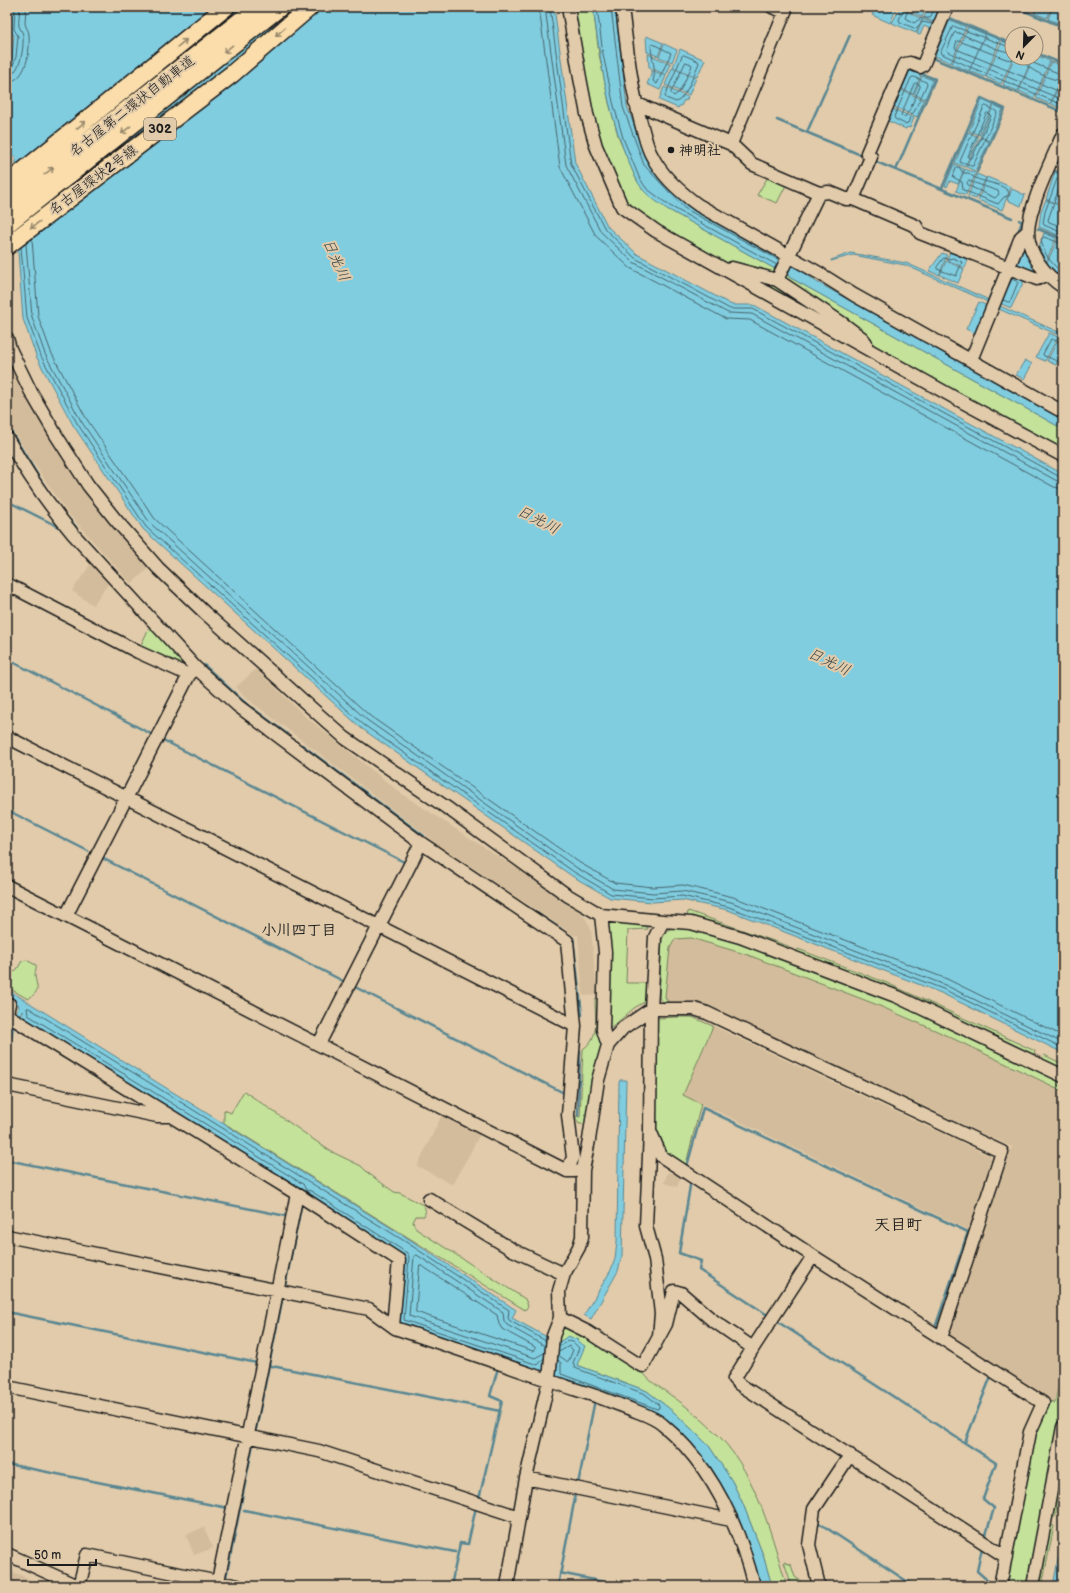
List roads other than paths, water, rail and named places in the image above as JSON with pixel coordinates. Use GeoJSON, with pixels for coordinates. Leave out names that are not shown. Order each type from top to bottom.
{"type":"FeatureCollection","features":[{"type":"Feature","properties":{"kind":"highway"},"geometry":{"type":"LineString","coordinates":[[7,184],[226,7]]}},
{"type":"Feature","properties":{"kind":"highway","name":"名古屋第二環状自動車道"},"geometry":{"type":"LineString","coordinates":[[7,204],[258,7]]}},
{"type":"Feature","properties":{"kind":"highway","name":"名古屋第二環状自動車道"},"geometry":{"type":"LineString","coordinates":[[7,224],[280,7]]}},
{"type":"Feature","properties":{"kind":"highway","name":"名古屋環状2号線"},"geometry":{"type":"LineString","coordinates":[[7,246],[232,74],[310,7]]}},
{"type":"Feature","properties":{"kind":"street"},"geometry":{"type":"LineString","coordinates":[[568,7],[587,114],[596,146],[622,207],[656,231],[873,353],[1063,456]]}},
{"type":"Feature","properties":{"kind":"street"},"geometry":{"type":"LineString","coordinates":[[622,7],[635,103],[651,155],[660,169],[685,196],[854,295],[1063,412]]}},
{"type":"Feature","properties":{"kind":"street"},"geometry":{"type":"LineString","coordinates":[[731,144],[786,10],[772,7]]}},
{"type":"Feature","properties":{"kind":"street"},"geometry":{"type":"LineString","coordinates":[[852,199],[871,157],[867,153],[904,66],[908,63],[920,67],[923,66],[947,7]]}},
{"type":"Feature","properties":{"kind":"street"},"geometry":{"type":"LineString","coordinates":[[635,103],[731,144],[752,164],[818,193],[829,192],[846,200],[852,199],[916,226],[920,233],[1037,279],[1047,274]]}},
{"type":"Feature","properties":{"kind":"street"},"geometry":{"type":"LineString","coordinates":[[1063,134],[1036,200],[1028,231],[1031,246],[1039,264],[1047,274],[1063,287]]}},
{"type":"Feature","properties":{"kind":"street"},"geometry":{"type":"LineString","coordinates":[[779,277],[818,193]]}},
{"type":"Feature","properties":{"kind":"street"},"geometry":{"type":"LineString","coordinates":[[971,360],[1021,237],[1028,231]]}},
{"type":"Feature","properties":{"kind":"street"},"geometry":{"type":"LineString","coordinates":[[715,264],[779,277],[862,338],[873,353]]}},
{"type":"Feature","properties":{"kind":"street"},"geometry":{"type":"LineString","coordinates":[[7,338],[10,349],[31,392],[88,485],[114,519],[158,568],[345,738],[456,815],[567,895],[601,915],[691,923],[740,937],[898,997],[1063,1076]]}},
{"type":"Feature","properties":{"kind":"street"},"geometry":{"type":"LineString","coordinates":[[7,438],[55,512],[144,613],[192,672],[421,843],[567,941],[575,1026],[568,1115],[573,1158],[567,1171]]}},
{"type":"Feature","properties":{"kind":"street"},"geometry":{"type":"LineString","coordinates":[[7,584],[138,652],[192,672]]}},
{"type":"Feature","properties":{"kind":"street"},"geometry":{"type":"LineString","coordinates":[[66,916],[192,672]]}},
{"type":"Feature","properties":{"kind":"street"},"geometry":{"type":"LineString","coordinates":[[7,737],[575,1026]]}},
{"type":"Feature","properties":{"kind":"street"},"geometry":{"type":"LineString","coordinates":[[319,1044],[421,843]]}},
{"type":"Feature","properties":{"kind":"street"},"geometry":{"type":"LineString","coordinates":[[7,886],[567,1171],[583,1170]]}},
{"type":"Feature","properties":{"kind":"street"},"geometry":{"type":"LineString","coordinates":[[601,915],[605,952],[603,1030],[608,1045]]}},
{"type":"Feature","properties":{"kind":"street"},"geometry":{"type":"LineString","coordinates":[[659,1336],[660,1314],[655,1259],[646,1226],[650,1131],[651,1009],[655,937],[663,921]]}},
{"type":"Feature","properties":{"kind":"street"},"geometry":{"type":"LineString","coordinates":[[7,1003],[9,1004],[10,1016],[302,1197],[399,1260],[393,1326]]}},
{"type":"Feature","properties":{"kind":"street"},"geometry":{"type":"LineString","coordinates":[[507,1586],[526,1478],[549,1380],[553,1336],[560,1318],[559,1291],[564,1274],[579,1247],[582,1237],[583,1170],[589,1140],[594,1099],[608,1045],[623,1028],[651,1009],[694,1009],[707,1013],[1002,1152],[941,1338]]}},
{"type":"Feature","properties":{"kind":"street"},"geometry":{"type":"LineString","coordinates":[[7,1085],[157,1116],[171,1116]]}},
{"type":"Feature","properties":{"kind":"street"},"geometry":{"type":"LineString","coordinates":[[650,1131],[656,1148],[661,1156],[813,1256],[1042,1403],[1030,1432],[1000,1586]]}},
{"type":"Feature","properties":{"kind":"street"},"geometry":{"type":"LineString","coordinates":[[7,1554],[78,1586],[87,1555],[224,1584],[252,1437],[302,1197]]}},
{"type":"Feature","properties":{"kind":"street"},"geometry":{"type":"LineString","coordinates":[[429,1199],[513,1250],[564,1274]]}},
{"type":"Feature","properties":{"kind":"street"},"geometry":{"type":"LineString","coordinates":[[7,1236],[369,1309],[395,1328],[644,1414],[663,1424],[689,1450],[708,1475],[731,1520],[749,1566],[754,1586]]}},
{"type":"Feature","properties":{"kind":"street"},"geometry":{"type":"LineString","coordinates":[[813,1256],[734,1379],[739,1384],[1006,1557]]}},
{"type":"Feature","properties":{"kind":"street"},"geometry":{"type":"LineString","coordinates":[[560,1318],[588,1332],[643,1366],[666,1324],[674,1291],[681,1293],[711,1319],[753,1348]]}},
{"type":"Feature","properties":{"kind":"street"},"geometry":{"type":"LineString","coordinates":[[7,1387],[319,1451],[519,1517]]}},
{"type":"Feature","properties":{"kind":"street"},"geometry":{"type":"LineString","coordinates":[[1033,1586],[1063,1427]]}},
{"type":"Feature","properties":{"kind":"street"},"geometry":{"type":"LineString","coordinates":[[819,1586],[809,1545],[814,1509],[850,1455]]}},
{"type":"Feature","properties":{"kind":"street"},"geometry":{"type":"LineString","coordinates":[[526,1478],[731,1520]]}},
{"type":"Feature","properties":{"kind":"water","name":"日光川"},"geometry":{"type":"Polygon","coordinates":[[[11,7],[554,7],[575,163],[608,227],[637,254],[732,305],[754,305],[1063,474],[1063,1053],[941,993],[728,910],[682,900],[653,902],[610,898],[572,876],[361,728],[143,529],[73,425],[37,358],[23,319],[15,212],[16,160],[14,156],[11,158],[7,153],[7,70],[12,57],[14,35],[10,32],[11,7]]]}},
{"type":"Feature","properties":{"kind":"water"},"geometry":{"type":"Polygon","coordinates":[[[593,7],[615,7],[627,106],[647,162],[686,205],[790,261],[815,281],[1063,419],[1063,429],[789,277],[786,269],[777,270],[667,209],[649,196],[643,190],[634,175],[614,121],[605,84],[593,7]]]}},
{"type":"Feature","properties":{"kind":"water"},"geometry":{"type":"Polygon","coordinates":[[[876,7],[897,7],[890,23],[872,15],[876,7]]]}},
{"type":"Feature","properties":{"kind":"water"},"geometry":{"type":"Polygon","coordinates":[[[913,7],[927,7],[922,17],[911,12],[913,7]]]}},
{"type":"Feature","properties":{"kind":"water"},"geometry":{"type":"Polygon","coordinates":[[[928,7],[945,7],[938,24],[924,18],[928,7]]]}},
{"type":"Feature","properties":{"kind":"water"},"geometry":{"type":"Polygon","coordinates":[[[1037,7],[1052,7],[1047,18],[1034,13],[1037,7]]]}},
{"type":"Feature","properties":{"kind":"water"},"geometry":{"type":"Polygon","coordinates":[[[1053,7],[1063,7],[1063,25],[1048,19],[1053,7]]]}},
{"type":"Feature","properties":{"kind":"water"},"geometry":{"type":"Polygon","coordinates":[[[900,8],[922,19],[916,33],[892,23],[900,8]]]}},
{"type":"Feature","properties":{"kind":"water"},"geometry":{"type":"Polygon","coordinates":[[[923,19],[937,25],[935,31],[924,26],[920,35],[917,34],[923,19]]]}},
{"type":"Feature","properties":{"kind":"water"},"geometry":{"type":"Polygon","coordinates":[[[950,20],[966,27],[951,63],[935,56],[950,20]]]}},
{"type":"Feature","properties":{"kind":"water"},"geometry":{"type":"Polygon","coordinates":[[[968,27],[985,34],[969,71],[952,64],[968,27]]]}},
{"type":"Feature","properties":{"kind":"water"},"geometry":{"type":"Polygon","coordinates":[[[986,34],[1000,40],[985,77],[969,71],[986,34]]]}},
{"type":"Feature","properties":{"kind":"water"},"geometry":{"type":"Polygon","coordinates":[[[646,36],[663,43],[658,56],[647,52],[646,36]]]}},
{"type":"Feature","properties":{"kind":"water"},"geometry":{"type":"Polygon","coordinates":[[[1002,41],[1004,42],[1004,66],[1009,66],[1001,84],[986,77],[1002,41]]]}},
{"type":"Feature","properties":{"kind":"water"},"geometry":{"type":"Polygon","coordinates":[[[664,44],[677,50],[672,62],[659,57],[664,44]]]}},
{"type":"Feature","properties":{"kind":"water"},"geometry":{"type":"Polygon","coordinates":[[[680,49],[705,60],[697,77],[673,67],[680,49]]]}},
{"type":"Feature","properties":{"kind":"water"},"geometry":{"type":"Polygon","coordinates":[[[648,54],[671,64],[666,75],[649,67],[648,54]]]}},
{"type":"Feature","properties":{"kind":"water"},"geometry":{"type":"Polygon","coordinates":[[[1044,58],[1050,61],[1034,98],[1019,91],[1030,66],[1044,66],[1044,58]]]}},
{"type":"Feature","properties":{"kind":"water"},"geometry":{"type":"Polygon","coordinates":[[[1051,62],[1063,66],[1063,73],[1050,104],[1036,98],[1051,62]]]}},
{"type":"Feature","properties":{"kind":"water"},"geometry":{"type":"Polygon","coordinates":[[[1011,66],[1029,66],[1018,91],[1003,85],[1011,66]]]}},
{"type":"Feature","properties":{"kind":"water"},"geometry":{"type":"Polygon","coordinates":[[[672,68],[696,78],[689,95],[665,85],[672,68]]]}},
{"type":"Feature","properties":{"kind":"water"},"geometry":{"type":"Polygon","coordinates":[[[651,70],[666,76],[660,90],[647,84],[651,75],[651,70]]]}},
{"type":"Feature","properties":{"kind":"water"},"geometry":{"type":"Polygon","coordinates":[[[910,70],[921,75],[913,94],[902,89],[910,70]]]}},
{"type":"Feature","properties":{"kind":"water"},"geometry":{"type":"Polygon","coordinates":[[[922,76],[933,80],[925,99],[914,94],[922,76]]]}},
{"type":"Feature","properties":{"kind":"water"},"geometry":{"type":"Polygon","coordinates":[[[1063,76],[1063,109],[1051,104],[1063,76]]]}},
{"type":"Feature","properties":{"kind":"water"},"geometry":{"type":"Polygon","coordinates":[[[664,87],[688,97],[686,101],[684,100],[678,108],[659,100],[664,87]]]}},
{"type":"Feature","properties":{"kind":"water"},"geometry":{"type":"Polygon","coordinates":[[[901,90],[924,100],[917,117],[894,107],[901,90]]]}},
{"type":"Feature","properties":{"kind":"water"},"geometry":{"type":"Polygon","coordinates":[[[982,100],[993,105],[979,135],[969,131],[982,100]]]}},
{"type":"Feature","properties":{"kind":"water"},"geometry":{"type":"Polygon","coordinates":[[[994,105],[1003,109],[989,141],[980,136],[994,105]]]}},
{"type":"Feature","properties":{"kind":"water"},"geometry":{"type":"Polygon","coordinates":[[[893,109],[914,118],[910,128],[907,127],[906,129],[888,121],[893,109]]]}},
{"type":"Feature","properties":{"kind":"water"},"geometry":{"type":"Polygon","coordinates":[[[968,132],[978,137],[965,167],[955,163],[968,132]]]}},
{"type":"Feature","properties":{"kind":"water"},"geometry":{"type":"Polygon","coordinates":[[[980,137],[989,142],[975,171],[966,167],[980,137]]]}},
{"type":"Feature","properties":{"kind":"water"},"geometry":{"type":"Polygon","coordinates":[[[954,164],[964,169],[958,184],[950,181],[947,187],[945,186],[954,164]]]}},
{"type":"Feature","properties":{"kind":"water"},"geometry":{"type":"Polygon","coordinates":[[[965,169],[976,173],[966,195],[956,191],[965,169]]]}},
{"type":"Feature","properties":{"kind":"water"},"geometry":{"type":"Polygon","coordinates":[[[1055,172],[1063,176],[1063,206],[1046,199],[1055,172]]]}},
{"type":"Feature","properties":{"kind":"water"},"geometry":{"type":"Polygon","coordinates":[[[977,174],[986,178],[976,199],[968,196],[977,174]]]}},
{"type":"Feature","properties":{"kind":"water"},"geometry":{"type":"Polygon","coordinates":[[[987,177],[1011,187],[1002,210],[978,200],[987,177]]]}},
{"type":"Feature","properties":{"kind":"water"},"geometry":{"type":"Polygon","coordinates":[[[1012,189],[1025,195],[1021,206],[1007,200],[1012,189]]]}},
{"type":"Feature","properties":{"kind":"water"},"geometry":{"type":"Polygon","coordinates":[[[1046,200],[1063,207],[1063,222],[1058,235],[1039,227],[1041,211],[1046,200]]]}},
{"type":"Feature","properties":{"kind":"water"},"geometry":{"type":"Polygon","coordinates":[[[1044,233],[1056,238],[1046,262],[1039,247],[1044,233]]]}},
{"type":"Feature","properties":{"kind":"water"},"geometry":{"type":"Polygon","coordinates":[[[1058,238],[1063,241],[1063,258],[1057,273],[1047,263],[1058,238]]]}},
{"type":"Feature","properties":{"kind":"water"},"geometry":{"type":"Polygon","coordinates":[[[1023,242],[1028,257],[1036,270],[1035,272],[1014,263],[1023,242]]]}},
{"type":"Feature","properties":{"kind":"water"},"geometry":{"type":"Polygon","coordinates":[[[950,252],[968,260],[965,268],[947,260],[950,252]]]}},
{"type":"Feature","properties":{"kind":"water"},"geometry":{"type":"Polygon","coordinates":[[[851,253],[906,263],[987,299],[988,302],[905,265],[853,255],[831,261],[851,253]]]}},
{"type":"Feature","properties":{"kind":"water"},"geometry":{"type":"Polygon","coordinates":[[[942,253],[947,255],[939,275],[929,271],[942,253]]]}},
{"type":"Feature","properties":{"kind":"water"},"geometry":{"type":"Polygon","coordinates":[[[946,261],[964,269],[958,283],[940,275],[946,261]]]}},
{"type":"Feature","properties":{"kind":"water"},"geometry":{"type":"Polygon","coordinates":[[[1012,274],[1025,279],[1011,308],[997,302],[1012,274]]]}},
{"type":"Feature","properties":{"kind":"water"},"geometry":{"type":"Polygon","coordinates":[[[979,302],[987,306],[976,334],[966,329],[979,302]]]}},
{"type":"Feature","properties":{"kind":"water"},"geometry":{"type":"Polygon","coordinates":[[[995,304],[1063,334],[1063,337],[994,307],[995,304]]]}},
{"type":"Feature","properties":{"kind":"water"},"geometry":{"type":"Polygon","coordinates":[[[1049,333],[1058,337],[1045,361],[1036,357],[1049,333]]]}},
{"type":"Feature","properties":{"kind":"water"},"geometry":{"type":"Polygon","coordinates":[[[1059,338],[1063,339],[1063,351],[1056,365],[1047,361],[1059,338]]]}},
{"type":"Feature","properties":{"kind":"water"},"geometry":{"type":"Polygon","coordinates":[[[1025,360],[1032,364],[1024,379],[1016,375],[1025,360]]]}},
{"type":"Feature","properties":{"kind":"water"},"geometry":{"type":"Polygon","coordinates":[[[7,989],[409,1239],[516,1310],[512,1318],[558,1343],[568,1336],[578,1340],[577,1341],[585,1346],[577,1365],[647,1391],[675,1413],[709,1446],[732,1481],[743,1504],[763,1555],[772,1586],[760,1586],[753,1562],[726,1494],[697,1451],[661,1415],[555,1376],[557,1364],[545,1362],[543,1371],[399,1322],[405,1256],[308,1194],[303,1201],[225,1586],[221,1586],[301,1188],[21,1016],[22,1011],[14,1024],[7,1074],[7,1045],[10,1025],[19,1006],[7,998],[7,989]]]}},
{"type":"Feature","properties":{"kind":"water"},"geometry":{"type":"Polygon","coordinates":[[[620,1080],[626,1080],[622,1256],[618,1271],[591,1319],[584,1315],[611,1270],[615,1259],[617,1242],[620,1080]]]}},
{"type":"Feature","properties":{"kind":"water"},"geometry":{"type":"Polygon","coordinates":[[[1063,1533],[1063,1586],[1053,1586],[1063,1533]]]}},
{"type":"Feature","properties":{"kind":"waterway"},"geometry":{"type":"LineString","coordinates":[[1015,7],[1063,27]]}},
{"type":"Feature","properties":{"kind":"waterway"},"geometry":{"type":"LineString","coordinates":[[947,17],[1004,41]]}},
{"type":"Feature","properties":{"kind":"waterway"},"geometry":{"type":"LineString","coordinates":[[807,132],[850,35]]}},
{"type":"Feature","properties":{"kind":"waterway"},"geometry":{"type":"LineString","coordinates":[[1044,56],[1063,64]]}},
{"type":"Feature","properties":{"kind":"waterway"},"geometry":{"type":"LineString","coordinates":[[930,57],[1063,112]]}},
{"type":"Feature","properties":{"kind":"waterway"},"geometry":{"type":"LineString","coordinates":[[896,170],[935,79],[917,72]]}},
{"type":"Feature","properties":{"kind":"waterway"},"geometry":{"type":"LineString","coordinates":[[942,188],[981,98],[1005,109],[977,172]]}},
{"type":"Feature","properties":{"kind":"waterway"},"geometry":{"type":"LineString","coordinates":[[777,120],[861,155]]}},
{"type":"Feature","properties":{"kind":"waterway"},"geometry":{"type":"LineString","coordinates":[[874,161],[1012,218]]}},
{"type":"Feature","properties":{"kind":"waterway"},"geometry":{"type":"LineString","coordinates":[[1055,171],[1063,174]]}},
{"type":"Feature","properties":{"kind":"waterway"},"geometry":{"type":"LineString","coordinates":[[1017,235],[1022,222],[1019,220]]}},
{"type":"Feature","properties":{"kind":"waterway"},"geometry":{"type":"LineString","coordinates":[[1038,229],[1063,239]]}},
{"type":"Feature","properties":{"kind":"waterway"},"geometry":{"type":"LineString","coordinates":[[988,301],[995,285]]}},
{"type":"Feature","properties":{"kind":"waterway"},"geometry":{"type":"LineString","coordinates":[[10,430],[49,494]]}},
{"type":"Feature","properties":{"kind":"waterway"},"geometry":{"type":"LineString","coordinates":[[7,501],[61,528]]}},
{"type":"Feature","properties":{"kind":"waterway"},"geometry":{"type":"LineString","coordinates":[[67,517],[76,527]]}},
{"type":"Feature","properties":{"kind":"waterway"},"geometry":{"type":"LineString","coordinates":[[82,535],[186,649]]}},
{"type":"Feature","properties":{"kind":"waterway"},"geometry":{"type":"LineString","coordinates":[[7,659],[153,735]]}},
{"type":"Feature","properties":{"kind":"waterway"},"geometry":{"type":"LineString","coordinates":[[204,665],[243,701],[287,734]]}},
{"type":"Feature","properties":{"kind":"waterway"},"geometry":{"type":"LineString","coordinates":[[163,740],[406,863]]}},
{"type":"Feature","properties":{"kind":"waterway"},"geometry":{"type":"LineString","coordinates":[[302,745],[424,836]]}},
{"type":"Feature","properties":{"kind":"waterway"},"geometry":{"type":"LineString","coordinates":[[7,810],[88,851]]}},
{"type":"Feature","properties":{"kind":"waterway"},"geometry":{"type":"LineString","coordinates":[[102,858],[345,982]]}},
{"type":"Feature","properties":{"kind":"waterway"},"geometry":{"type":"LineString","coordinates":[[526,906],[561,929]]}},
{"type":"Feature","properties":{"kind":"waterway"},"geometry":{"type":"LineString","coordinates":[[573,938],[582,1015]]}},
{"type":"Feature","properties":{"kind":"waterway"},"geometry":{"type":"LineString","coordinates":[[353,986],[564,1093]]}},
{"type":"Feature","properties":{"kind":"waterway"},"geometry":{"type":"LineString","coordinates":[[578,1115],[580,1051]]}},
{"type":"Feature","properties":{"kind":"waterway"},"geometry":{"type":"LineString","coordinates":[[687,1166],[703,1108],[968,1232],[936,1325]]}},
{"type":"Feature","properties":{"kind":"waterway"},"geometry":{"type":"LineString","coordinates":[[7,1160],[286,1216]]}},
{"type":"Feature","properties":{"kind":"waterway"},"geometry":{"type":"LineString","coordinates":[[691,1180],[679,1253],[701,1261],[699,1270],[769,1316]]}},
{"type":"Feature","properties":{"kind":"waterway"},"geometry":{"type":"LineString","coordinates":[[7,1312],[257,1363]]}},
{"type":"Feature","properties":{"kind":"waterway"},"geometry":{"type":"LineString","coordinates":[[778,1322],[996,1463],[983,1499],[994,1508],[985,1538]]}},
{"type":"Feature","properties":{"kind":"waterway"},"geometry":{"type":"LineString","coordinates":[[267,1365],[500,1411]]}},
{"type":"Feature","properties":{"kind":"waterway"},"geometry":{"type":"LineString","coordinates":[[479,1499],[502,1401],[490,1396],[498,1368]]}},
{"type":"Feature","properties":{"kind":"waterway"},"geometry":{"type":"LineString","coordinates":[[965,1442],[991,1376]]}},
{"type":"Feature","properties":{"kind":"waterway"},"geometry":{"type":"LineString","coordinates":[[578,1484],[595,1400]]}},
{"type":"Feature","properties":{"kind":"waterway"},"geometry":{"type":"LineString","coordinates":[[7,1464],[228,1508]]}},
{"type":"Feature","properties":{"kind":"waterway"},"geometry":{"type":"LineString","coordinates":[[558,1586],[576,1492]]}},
{"type":"Feature","properties":{"kind":"waterway"},"geometry":{"type":"LineString","coordinates":[[451,1586],[460,1543],[468,1544],[476,1507]]}},
{"type":"Feature","properties":{"kind":"waterway"},"geometry":{"type":"LineString","coordinates":[[244,1510],[455,1552]]}},
{"type":"Feature","properties":{"kind":"waterway"},"geometry":{"type":"LineString","coordinates":[[819,1523],[914,1586]]}},
{"type":"Feature","properties":{"kind":"waterway"},"geometry":{"type":"LineString","coordinates":[[982,1548],[977,1571],[994,1586]]}},
{"type":"Feature","properties":{"kind":"waterway"},"geometry":{"type":"LineString","coordinates":[[560,1573],[624,1586]]}},
{"type":"Feature","properties":{"kind":"place","name":"神明社"},"geometry":{"type":"Point","coordinates":[671,150]}},
{"type":"Feature","properties":{"kind":"district","name":"小川四丁目"},"geometry":{"type":"Point","coordinates":[299,930]}},
{"type":"Feature","properties":{"kind":"district","name":"天目町"},"geometry":{"type":"Point","coordinates":[898,1225]}}]}
